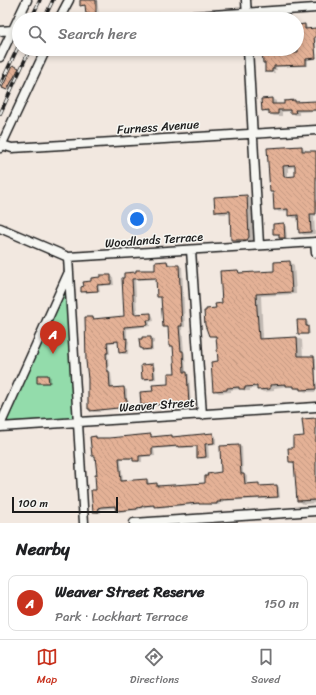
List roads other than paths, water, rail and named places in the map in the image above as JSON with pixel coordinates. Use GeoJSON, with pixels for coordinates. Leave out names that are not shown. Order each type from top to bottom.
{"type":"FeatureCollection","features":[{"type":"Feature","properties":{"kind":"street"},"geometry":{"type":"LineString","coordinates":[[21,12],[27,0]]}},
{"type":"Feature","properties":{"kind":"street"},"geometry":{"type":"LineString","coordinates":[[63,12],[69,0]]}},
{"type":"Feature","properties":{"kind":"street"},"geometry":{"type":"LineString","coordinates":[[246,0],[246,12]]}},
{"type":"Feature","properties":{"kind":"street"},"geometry":{"type":"LineString","coordinates":[[281,12],[316,8]]}},
{"type":"Feature","properties":{"kind":"street"},"geometry":{"type":"LineString","coordinates":[[0,31],[12,30]]}},
{"type":"Feature","properties":{"kind":"street"},"geometry":{"type":"LineString","coordinates":[[0,57],[12,32]]}},
{"type":"Feature","properties":{"kind":"street"},"geometry":{"type":"LineString","coordinates":[[1,147],[43,56]]}},
{"type":"Feature","properties":{"kind":"street"},"geometry":{"type":"LineString","coordinates":[[248,56],[259,245]]}},
{"type":"Feature","properties":{"kind":"street","name":"Furness Avenue"},"geometry":{"type":"LineString","coordinates":[[1,147],[12,148],[316,130]]}},
{"type":"Feature","properties":{"kind":"street","name":"Woodlands Terrace"},"geometry":{"type":"LineString","coordinates":[[0,228],[68,257],[316,242]]}},
{"type":"Feature","properties":{"kind":"street"},"geometry":{"type":"LineString","coordinates":[[316,242],[316,253]]}},
{"type":"Feature","properties":{"kind":"street"},"geometry":{"type":"LineString","coordinates":[[191,250],[202,414]]}},
{"type":"Feature","properties":{"kind":"street"},"geometry":{"type":"LineString","coordinates":[[68,257],[84,523]]}},
{"type":"Feature","properties":{"kind":"street"},"geometry":{"type":"LineString","coordinates":[[0,426],[69,273]]}},
{"type":"Feature","properties":{"kind":"street","name":"Weaver Street"},"geometry":{"type":"LineString","coordinates":[[0,426],[316,407]]}},
{"type":"Feature","properties":{"kind":"street"},"geometry":{"type":"LineString","coordinates":[[134,523],[316,511]]}},
{"type":"Feature","properties":{"kind":"railway"},"geometry":{"type":"LineString","coordinates":[[34,12],[40,0]]}},
{"type":"Feature","properties":{"kind":"railway"},"geometry":{"type":"LineString","coordinates":[[47,12],[53,0]]}},
{"type":"Feature","properties":{"kind":"railway"},"geometry":{"type":"LineString","coordinates":[[0,85],[14,56]]}},
{"type":"Feature","properties":{"kind":"railway"},"geometry":{"type":"LineString","coordinates":[[0,114],[27,56]]}},
{"type":"Feature","properties":{"kind":"place","name":"Weaver Street Reserve"},"geometry":{"type":"Point","coordinates":[53,354]}}]}
